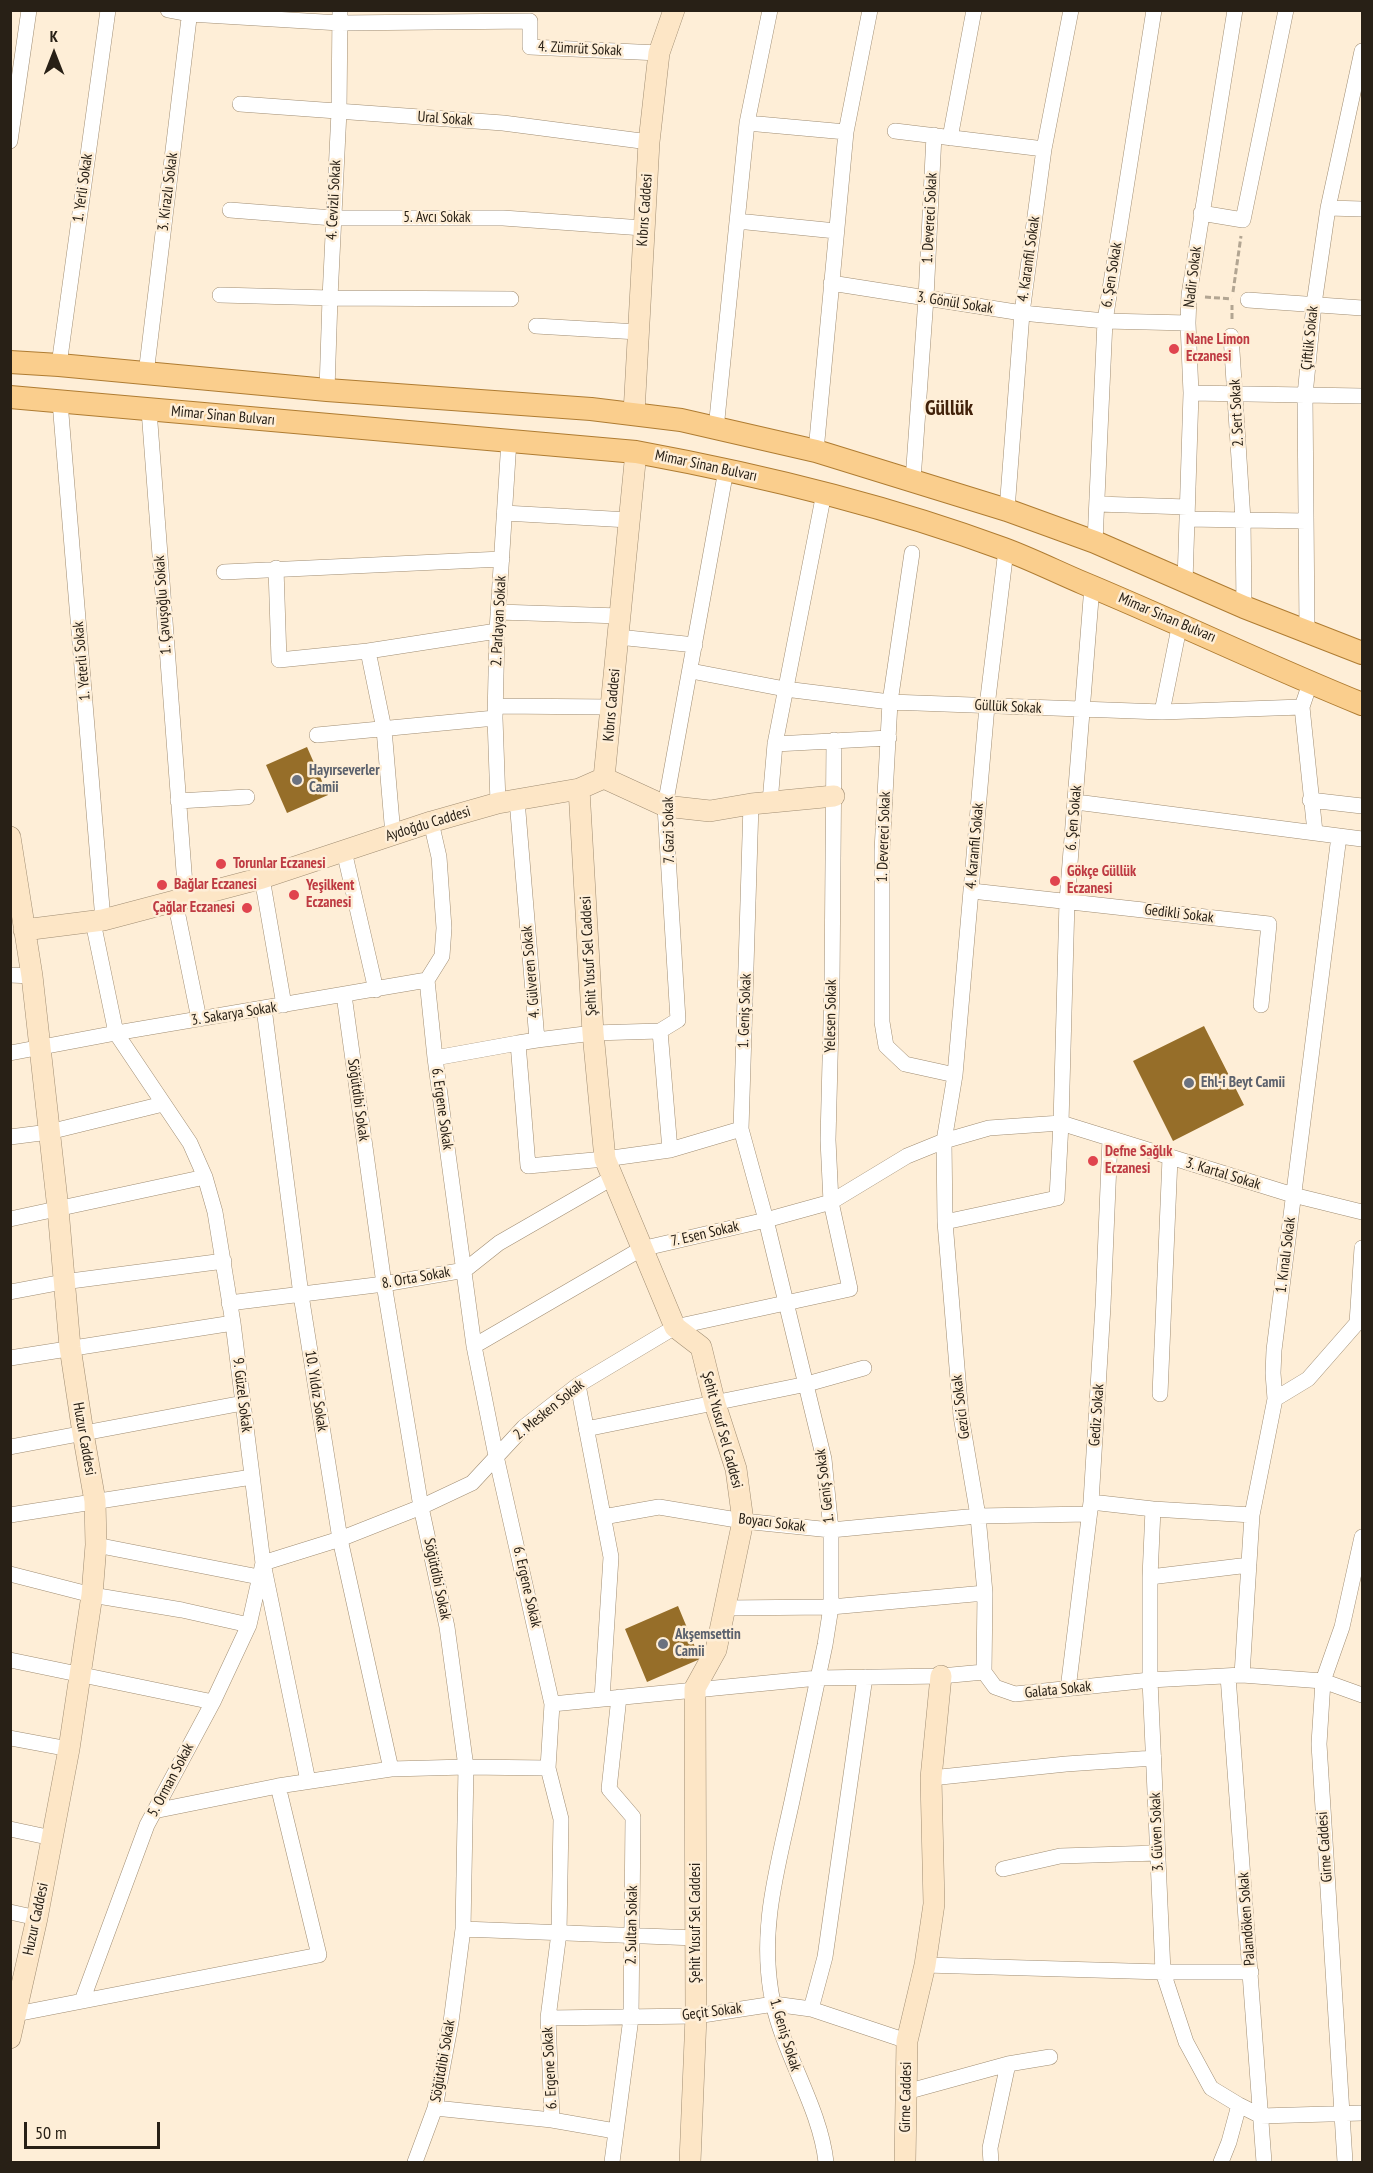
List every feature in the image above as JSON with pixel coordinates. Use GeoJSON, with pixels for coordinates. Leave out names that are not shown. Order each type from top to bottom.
{"type":"FeatureCollection","features":[{"type":"Feature","properties":{"kind":"main road","name":"Kıbrıs Caddesi"},"geometry":{"type":"LineString","coordinates":[[634,413],[649,142],[659,53],[674,10]]}},
{"type":"Feature","properties":{"kind":"main road"},"geometry":{"type":"LineString","coordinates":[[10,362],[327,390],[634,413],[717,429],[816,451],[1007,510],[1095,542],[1244,607],[1362,652]]}},
{"type":"Feature","properties":{"kind":"main road"},"geometry":{"type":"LineString","coordinates":[[10,376],[108,383],[146,374]]}},
{"type":"Feature","properties":{"kind":"main road","name":"Mimar Sinan Bulvarı"},"geometry":{"type":"LineString","coordinates":[[15,396],[60,402],[636,452],[726,470],[824,493],[918,519],[1006,550],[1180,623],[1310,683],[1362,704]]}},
{"type":"Feature","properties":{"kind":"main road","name":"Kıbrıs Caddesi"},"geometry":{"type":"LineString","coordinates":[[604,778],[636,452]]}},
{"type":"Feature","properties":{"kind":"main road"},"geometry":{"type":"LineString","coordinates":[[604,778],[665,806],[710,811],[761,803],[834,796]]}},
{"type":"Feature","properties":{"kind":"main road","name":"Aydoğdu Caddesi"},"geometry":{"type":"LineString","coordinates":[[24,930],[98,921],[180,900],[262,878],[431,822],[508,801],[579,789],[604,778]]}},
{"type":"Feature","properties":{"kind":"main road","name":"Şehit Yusuf Sel Caddesi"},"geometry":{"type":"LineString","coordinates":[[579,789],[593,1033],[608,1168],[675,1327],[701,1347],[715,1404],[736,1469],[743,1521],[716,1650],[695,1688],[696,2016],[690,2163]]}},
{"type":"Feature","properties":{"kind":"main road","name":"Huzur Caddesi"},"geometry":{"type":"LineString","coordinates":[[10,837],[14,887],[32,976],[58,1209],[70,1347],[95,1501],[96,1545],[92,1595],[69,1749],[37,1918],[13,2013],[10,2038]]}},
{"type":"Feature","properties":{"kind":"main road","name":"Girne Caddesi"},"geometry":{"type":"LineString","coordinates":[[905,2163],[907,2041],[925,1965],[934,1904],[931,1778],[941,1676]]}},
{"type":"Feature","properties":{"kind":"street"},"geometry":{"type":"LineString","coordinates":[[10,141],[29,10]]}},
{"type":"Feature","properties":{"kind":"street","name":"1. Yerli Sokak"},"geometry":{"type":"LineString","coordinates":[[59,365],[108,10]]}},
{"type":"Feature","properties":{"kind":"street","name":"4. Zümrüt Sokak"},"geometry":{"type":"LineString","coordinates":[[168,10],[340,17],[530,16],[530,47],[659,53]]}},
{"type":"Feature","properties":{"kind":"street"},"geometry":{"type":"LineString","coordinates":[[717,429],[747,123],[770,10]]}},
{"type":"Feature","properties":{"kind":"street"},"geometry":{"type":"LineString","coordinates":[[816,451],[846,132],[870,10]]}},
{"type":"Feature","properties":{"kind":"street"},"geometry":{"type":"LineString","coordinates":[[950,138],[975,10]]}},
{"type":"Feature","properties":{"kind":"street","name":"4. Karanfil Sokak"},"geometry":{"type":"LineString","coordinates":[[1007,510],[1022,313],[1044,149],[1071,10]]}},
{"type":"Feature","properties":{"kind":"street","name":"6. Şen Sokak"},"geometry":{"type":"LineString","coordinates":[[1095,542],[1105,321],[1154,10]]}},
{"type":"Feature","properties":{"kind":"street","name":"Nadir Sokak"},"geometry":{"type":"LineString","coordinates":[[1185,582],[1191,393],[1188,322],[1190,295],[1201,213],[1235,10]]}},
{"type":"Feature","properties":{"kind":"street"},"geometry":{"type":"LineString","coordinates":[[1201,213],[1243,220],[1286,10]]}},
{"type":"Feature","properties":{"kind":"street","name":"3. Kirazlı Sokak"},"geometry":{"type":"LineString","coordinates":[[146,374],[190,12]]}},
{"type":"Feature","properties":{"kind":"street","name":"4. Cevizli Sokak"},"geometry":{"type":"LineString","coordinates":[[327,390],[339,111],[340,17]]}},
{"type":"Feature","properties":{"kind":"street","name":"Çiftlik Sokak"},"geometry":{"type":"LineString","coordinates":[[1308,631],[1305,395],[1314,304],[1328,208],[1362,51]]}},
{"type":"Feature","properties":{"kind":"street","name":"Ural Sokak"},"geometry":{"type":"LineString","coordinates":[[240,104],[503,123],[649,142]]}},
{"type":"Feature","properties":{"kind":"street"},"geometry":{"type":"LineString","coordinates":[[747,123],[846,132]]}},
{"type":"Feature","properties":{"kind":"street"},"geometry":{"type":"LineString","coordinates":[[895,131],[1044,149]]}},
{"type":"Feature","properties":{"kind":"street","name":"1. Devereci Sokak"},"geometry":{"type":"LineString","coordinates":[[913,480],[926,298],[934,135]]}},
{"type":"Feature","properties":{"kind":"street"},"geometry":{"type":"LineString","coordinates":[[1328,208],[1362,209]]}},
{"type":"Feature","properties":{"kind":"street","name":"5. Avcı Sokak"},"geometry":{"type":"LineString","coordinates":[[230,210],[333,218],[503,218],[644,228]]}},
{"type":"Feature","properties":{"kind":"street"},"geometry":{"type":"LineString","coordinates":[[737,221],[836,231]]}},
{"type":"Feature","properties":{"kind":"street","name":"3. Gönül Sokak"},"geometry":{"type":"LineString","coordinates":[[831,283],[1022,313],[1105,321],[1188,322]]}},
{"type":"Feature","properties":{"kind":"street"},"geometry":{"type":"LineString","coordinates":[[220,295],[511,299]]}},
{"type":"Feature","properties":{"kind":"street"},"geometry":{"type":"LineString","coordinates":[[1248,300],[1362,308]]}},
{"type":"Feature","properties":{"kind":"street"},"geometry":{"type":"LineString","coordinates":[[536,326],[638,332]]}},
{"type":"Feature","properties":{"kind":"street","name":"2. Sert Sokak"},"geometry":{"type":"LineString","coordinates":[[1232,336],[1243,520],[1244,607]]}},
{"type":"Feature","properties":{"kind":"street"},"geometry":{"type":"LineString","coordinates":[[1191,393],[1362,396]]}},
{"type":"Feature","properties":{"kind":"street","name":"1. Yeterli Sokak"},"geometry":{"type":"LineString","coordinates":[[60,402],[98,921],[116,1033]]}},
{"type":"Feature","properties":{"kind":"street","name":"1. Çavuşoğlu Sokak"},"geometry":{"type":"LineString","coordinates":[[149,410],[178,801],[180,900],[199,1019]]}},
{"type":"Feature","properties":{"kind":"street","name":"2. Parlayan Sokak"},"geometry":{"type":"LineString","coordinates":[[508,801],[495,712],[497,631],[509,440]]}},
{"type":"Feature","properties":{"kind":"street","name":"7. Gazi Sokak"},"geometry":{"type":"LineString","coordinates":[[660,1031],[678,1020],[665,806],[726,470]]}},
{"type":"Feature","properties":{"kind":"street","name":"1. Geniş Sokak"},"geometry":{"type":"LineString","coordinates":[[824,493],[775,744],[761,803],[741,1129],[766,1220],[824,1459],[831,1530],[831,1607],[769,1904],[767,1959],[774,2004],[797,2075],[824,2140],[826,2163]]}},
{"type":"Feature","properties":{"kind":"street"},"geometry":{"type":"LineString","coordinates":[[1097,504],[1243,520],[1306,521]]}},
{"type":"Feature","properties":{"kind":"street"},"geometry":{"type":"LineString","coordinates":[[504,513],[629,520]]}},
{"type":"Feature","properties":{"kind":"street","name":"4. Karanfil Sokak"},"geometry":{"type":"LineString","coordinates":[[944,1142],[955,1075],[987,706],[1006,550]]}},
{"type":"Feature","properties":{"kind":"street","name":"1. Devereci Sokak"},"geometry":{"type":"LineString","coordinates":[[912,553],[890,702],[882,851],[882,1022],[886,1046],[905,1064],[955,1075]]}},
{"type":"Feature","properties":{"kind":"street"},"geometry":{"type":"LineString","coordinates":[[224,572],[502,559]]}},
{"type":"Feature","properties":{"kind":"street"},"geometry":{"type":"LineString","coordinates":[[276,568],[279,660],[368,651],[497,631]]}},
{"type":"Feature","properties":{"kind":"street","name":"6. Şen Sokak"},"geometry":{"type":"LineString","coordinates":[[945,1222],[1057,1198],[1062,1123],[1067,901],[1092,586]]}},
{"type":"Feature","properties":{"kind":"street"},"geometry":{"type":"LineString","coordinates":[[498,612],[619,627],[695,645]]}},
{"type":"Feature","properties":{"kind":"street"},"geometry":{"type":"LineString","coordinates":[[1162,712],[1180,623]]}},
{"type":"Feature","properties":{"kind":"street"},"geometry":{"type":"LineString","coordinates":[[368,651],[384,729],[393,835]]}},
{"type":"Feature","properties":{"kind":"street","name":"Güllük Sokak"},"geometry":{"type":"LineString","coordinates":[[691,671],[785,689],[890,702],[1162,712],[1302,707]]}},
{"type":"Feature","properties":{"kind":"street"},"geometry":{"type":"LineString","coordinates":[[1310,683],[1302,707],[1315,832]]}},
{"type":"Feature","properties":{"kind":"street"},"geometry":{"type":"LineString","coordinates":[[317,735],[384,729],[495,712],[612,707]]}},
{"type":"Feature","properties":{"kind":"street"},"geometry":{"type":"LineString","coordinates":[[775,744],[888,738]]}},
{"type":"Feature","properties":{"kind":"street","name":"Yelesen Sokak"},"geometry":{"type":"LineString","coordinates":[[834,740],[828,1140],[831,1202],[850,1289]]}},
{"type":"Feature","properties":{"kind":"street"},"geometry":{"type":"LineString","coordinates":[[178,801],[247,797]]}},
{"type":"Feature","properties":{"kind":"street"},"geometry":{"type":"LineString","coordinates":[[1311,800],[1362,806]]}},
{"type":"Feature","properties":{"kind":"street","name":"4. Gülveren Sokak"},"geometry":{"type":"LineString","coordinates":[[508,801],[537,1040],[519,1043]]}},
{"type":"Feature","properties":{"kind":"street"},"geometry":{"type":"LineString","coordinates":[[1076,802],[1362,839]]}},
{"type":"Feature","properties":{"kind":"street"},"geometry":{"type":"LineString","coordinates":[[427,980],[442,956],[444,928],[439,857],[431,822]]}},
{"type":"Feature","properties":{"kind":"street","name":"1. Kınalı Sokak"},"geometry":{"type":"LineString","coordinates":[[1235,1676],[1249,1565],[1252,1515],[1275,1399],[1274,1350],[1340,836]]}},
{"type":"Feature","properties":{"kind":"street"},"geometry":{"type":"LineString","coordinates":[[344,851],[376,990]]}},
{"type":"Feature","properties":{"kind":"street"},"geometry":{"type":"LineString","coordinates":[[262,878],[284,1005]]}},
{"type":"Feature","properties":{"kind":"street","name":"Gedikli Sokak"},"geometry":{"type":"LineString","coordinates":[[972,891],[1269,924],[1261,1005]]}},
{"type":"Feature","properties":{"kind":"street"},"geometry":{"type":"LineString","coordinates":[[10,975],[32,976]]}},
{"type":"Feature","properties":{"kind":"street","name":"3. Sakarya Sokak"},"geometry":{"type":"LineString","coordinates":[[10,1053],[427,980]]}},
{"type":"Feature","properties":{"kind":"street","name":"6. Ergene Sokak"},"geometry":{"type":"LineString","coordinates":[[427,980],[435,1058],[474,1346],[496,1456],[552,1704],[548,1768],[561,1819],[559,1934],[548,2018],[552,2120]]}},
{"type":"Feature","properties":{"kind":"street","name":"Söğütdibi Sokak"},"geometry":{"type":"LineString","coordinates":[[344,995],[384,1284],[421,1507],[447,1627],[466,1767],[463,1929],[451,2022],[435,2108],[415,2163]]}},
{"type":"Feature","properties":{"kind":"street","name":"10. Yıldız Sokak"},"geometry":{"type":"LineString","coordinates":[[264,1008],[301,1295],[339,1539],[391,1769]]}},
{"type":"Feature","properties":{"kind":"street"},"geometry":{"type":"LineString","coordinates":[[537,1040],[593,1033],[660,1031],[670,1150]]}},
{"type":"Feature","properties":{"kind":"street","name":"9. Güzel Sokak"},"geometry":{"type":"LineString","coordinates":[[116,1033],[190,1143],[206,1177],[215,1212],[233,1323],[261,1570],[308,1781]]}},
{"type":"Feature","properties":{"kind":"street"},"geometry":{"type":"LineString","coordinates":[[519,1043],[528,1166],[608,1168],[741,1129]]}},
{"type":"Feature","properties":{"kind":"street","name":"6. Ergene Sokak"},"geometry":{"type":"LineString","coordinates":[[435,1058],[519,1043]]}},
{"type":"Feature","properties":{"kind":"street"},"geometry":{"type":"LineString","coordinates":[[10,1137],[50,1132],[163,1104]]}},
{"type":"Feature","properties":{"kind":"street","name":"3. Kartal Sokak"},"geometry":{"type":"LineString","coordinates":[[944,1142],[989,1128],[1062,1123],[1293,1195],[1362,1212]]}},
{"type":"Feature","properties":{"kind":"street","name":"Gediz Sokak"},"geometry":{"type":"LineString","coordinates":[[1068,1689],[1090,1508],[1103,1306],[1110,1139]]}},
{"type":"Feature","properties":{"kind":"street","name":"7. Esen Sokak"},"geometry":{"type":"LineString","coordinates":[[474,1346],[641,1249],[766,1220],[831,1202],[907,1156],[944,1142]]}},
{"type":"Feature","properties":{"kind":"street","name":"Gezici Sokak"},"geometry":{"type":"LineString","coordinates":[[944,1142],[945,1222],[961,1416],[978,1516],[985,1593],[984,1672]]}},
{"type":"Feature","properties":{"kind":"street"},"geometry":{"type":"LineString","coordinates":[[1160,1394],[1170,1158]]}},
{"type":"Feature","properties":{"kind":"street","name":"8. Orta Sokak"},"geometry":{"type":"LineString","coordinates":[[229,1303],[384,1284],[465,1270],[499,1243],[608,1168]]}},
{"type":"Feature","properties":{"kind":"street"},"geometry":{"type":"LineString","coordinates":[[10,1219],[206,1177]]}},
{"type":"Feature","properties":{"kind":"street"},"geometry":{"type":"LineString","coordinates":[[1275,1399],[1308,1379],[1357,1323],[1362,1248]]}},
{"type":"Feature","properties":{"kind":"street"},"geometry":{"type":"LineString","coordinates":[[10,1292],[63,1282],[224,1261]]}},
{"type":"Feature","properties":{"kind":"street","name":"2. Mesken Sokak"},"geometry":{"type":"LineString","coordinates":[[261,1570],[421,1507],[472,1483],[524,1426],[578,1385],[675,1327],[850,1289]]}},
{"type":"Feature","properties":{"kind":"street"},"geometry":{"type":"LineString","coordinates":[[10,1358],[233,1323]]}},
{"type":"Feature","properties":{"kind":"street"},"geometry":{"type":"LineString","coordinates":[[586,1429],[807,1384],[864,1368]]}},
{"type":"Feature","properties":{"kind":"street"},"geometry":{"type":"LineString","coordinates":[[578,1385],[610,1557],[602,1699]]}},
{"type":"Feature","properties":{"kind":"street"},"geometry":{"type":"LineString","coordinates":[[10,1447],[243,1403]]}},
{"type":"Feature","properties":{"kind":"street"},"geometry":{"type":"LineString","coordinates":[[10,1515],[252,1477]]}},
{"type":"Feature","properties":{"kind":"street","name":"Boyacı Sokak"},"geometry":{"type":"LineString","coordinates":[[603,1517],[659,1507],[743,1521],[831,1530],[1090,1508],[1252,1515]]}},
{"type":"Feature","properties":{"kind":"street","name":"3. Güven Sokak"},"geometry":{"type":"LineString","coordinates":[[1153,1509],[1150,1577],[1150,1680],[1162,1972],[1185,2042],[1211,2088],[1239,2106],[1261,2116]]}},
{"type":"Feature","properties":{"kind":"street","name":"Girne Caddesi"},"geometry":{"type":"LineString","coordinates":[[1345,2163],[1319,1744],[1323,1681],[1342,1627],[1362,1537]]}},
{"type":"Feature","properties":{"kind":"street"},"geometry":{"type":"LineString","coordinates":[[96,1545],[261,1570]]}},
{"type":"Feature","properties":{"kind":"street"},"geometry":{"type":"LineString","coordinates":[[1150,1577],[1249,1565]]}},
{"type":"Feature","properties":{"kind":"street","name":"5. Orman Sokak"},"geometry":{"type":"LineString","coordinates":[[82,2001],[147,1825],[213,1702],[249,1625],[261,1570]]}},
{"type":"Feature","properties":{"kind":"street"},"geometry":{"type":"LineString","coordinates":[[10,1574],[92,1595],[182,1610],[249,1625]]}},
{"type":"Feature","properties":{"kind":"street"},"geometry":{"type":"LineString","coordinates":[[724,1608],[831,1607],[985,1593]]}},
{"type":"Feature","properties":{"kind":"street"},"geometry":{"type":"LineString","coordinates":[[10,1660],[213,1702]]}},
{"type":"Feature","properties":{"kind":"street"},"geometry":{"type":"LineString","coordinates":[[552,1704],[695,1688],[818,1678],[941,1676],[984,1672]]}},
{"type":"Feature","properties":{"kind":"street","name":"Galata Sokak"},"geometry":{"type":"LineString","coordinates":[[984,1672],[995,1687],[1015,1694],[1150,1680],[1235,1676],[1323,1681],[1362,1695]]}},
{"type":"Feature","properties":{"kind":"street","name":"Palandöken Sokak"},"geometry":{"type":"LineString","coordinates":[[1235,1676],[1264,2163]]}},
{"type":"Feature","properties":{"kind":"street"},"geometry":{"type":"LineString","coordinates":[[811,2009],[825,1957],[865,1677]]}},
{"type":"Feature","properties":{"kind":"street","name":"2. Sultan Sokak"},"geometry":{"type":"LineString","coordinates":[[612,2163],[631,2018],[633,1817],[609,1789],[619,1697]]}},
{"type":"Feature","properties":{"kind":"street"},"geometry":{"type":"LineString","coordinates":[[10,1738],[69,1749]]}},
{"type":"Feature","properties":{"kind":"street"},"geometry":{"type":"LineString","coordinates":[[931,1778],[1066,1764],[1154,1758]]}},
{"type":"Feature","properties":{"kind":"street"},"geometry":{"type":"LineString","coordinates":[[154,1811],[278,1786],[391,1769],[548,1768]]}},
{"type":"Feature","properties":{"kind":"street"},"geometry":{"type":"LineString","coordinates":[[13,2013],[319,1955],[278,1786]]}},
{"type":"Feature","properties":{"kind":"street"},"geometry":{"type":"LineString","coordinates":[[10,1829],[52,1838]]}},
{"type":"Feature","properties":{"kind":"street"},"geometry":{"type":"LineString","coordinates":[[1003,1869],[1060,1856],[1158,1853]]}},
{"type":"Feature","properties":{"kind":"street"},"geometry":{"type":"LineString","coordinates":[[10,1912],[37,1918]]}},
{"type":"Feature","properties":{"kind":"street"},"geometry":{"type":"LineString","coordinates":[[463,1929],[696,1938]]}},
{"type":"Feature","properties":{"kind":"street"},"geometry":{"type":"LineString","coordinates":[[925,1965],[1162,1972],[1251,1972]]}},
{"type":"Feature","properties":{"kind":"street","name":"Geçit Sokak"},"geometry":{"type":"LineString","coordinates":[[548,2018],[696,2016],[774,2004],[811,2009],[907,2041]]}},
{"type":"Feature","properties":{"kind":"street"},"geometry":{"type":"LineString","coordinates":[[906,2092],[1008,2064],[1050,2056]]}},
{"type":"Feature","properties":{"kind":"street"},"geometry":{"type":"LineString","coordinates":[[992,2163],[990,2148],[1008,2064]]}},
{"type":"Feature","properties":{"kind":"street"},"geometry":{"type":"LineString","coordinates":[[1221,2163],[1239,2106]]}},
{"type":"Feature","properties":{"kind":"street"},"geometry":{"type":"LineString","coordinates":[[435,2108],[552,2120],[615,2131]]}},
{"type":"Feature","properties":{"kind":"street"},"geometry":{"type":"LineString","coordinates":[[1261,2116],[1362,2113]]}},
{"type":"Feature","properties":{"kind":"path"},"geometry":{"type":"LineString","coordinates":[[1232,336],[1232,299],[1243,220]]}},
{"type":"Feature","properties":{"kind":"path"},"geometry":{"type":"LineString","coordinates":[[1190,295],[1248,300]]}},
{"type":"Feature","properties":{"kind":"building","name":"Hayırseverler Camii"},"geometry":{"type":"Polygon","coordinates":[[[307,747],[328,795],[287,813],[266,765],[307,747]]]}},
{"type":"Feature","properties":{"kind":"building","name":"Ehl-i Beyt Camii"},"geometry":{"type":"Polygon","coordinates":[[[1204,1026],[1244,1105],[1173,1141],[1133,1061],[1204,1026]]]}},
{"type":"Feature","properties":{"kind":"building","name":"Akşemsettin Camii"},"geometry":{"type":"Polygon","coordinates":[[[678,1606],[700,1659],[647,1682],[625,1629],[678,1606]]]}},
{"type":"Feature","properties":{"kind":"place","name":"Nane Limon Eczanesi"},"geometry":{"type":"Point","coordinates":[1174,349]}},
{"type":"Feature","properties":{"kind":"place","name":"Hayırseverler Camii"},"geometry":{"type":"Point","coordinates":[297,780]}},
{"type":"Feature","properties":{"kind":"place","name":"Torunlar Eczanesi"},"geometry":{"type":"Point","coordinates":[221,864]}},
{"type":"Feature","properties":{"kind":"place","name":"Gökçe Güllük Eczanesi"},"geometry":{"type":"Point","coordinates":[1055,881]}},
{"type":"Feature","properties":{"kind":"place","name":"Bağlar Eczanesi"},"geometry":{"type":"Point","coordinates":[162,885]}},
{"type":"Feature","properties":{"kind":"place","name":"Yeşilkent Eczanesi"},"geometry":{"type":"Point","coordinates":[294,895]}},
{"type":"Feature","properties":{"kind":"place","name":"Çağlar Eczanesi"},"geometry":{"type":"Point","coordinates":[247,908]}},
{"type":"Feature","properties":{"kind":"place","name":"Ehl-i Beyt Camii"},"geometry":{"type":"Point","coordinates":[1189,1083]}},
{"type":"Feature","properties":{"kind":"place","name":"Defne Sağlık Eczanesi"},"geometry":{"type":"Point","coordinates":[1093,1161]}},
{"type":"Feature","properties":{"kind":"place","name":"Akşemsettin Camii"},"geometry":{"type":"Point","coordinates":[663,1644]}},
{"type":"Feature","properties":{"kind":"district","name":"Güllük"},"geometry":{"type":"Point","coordinates":[949,409]}}]}
